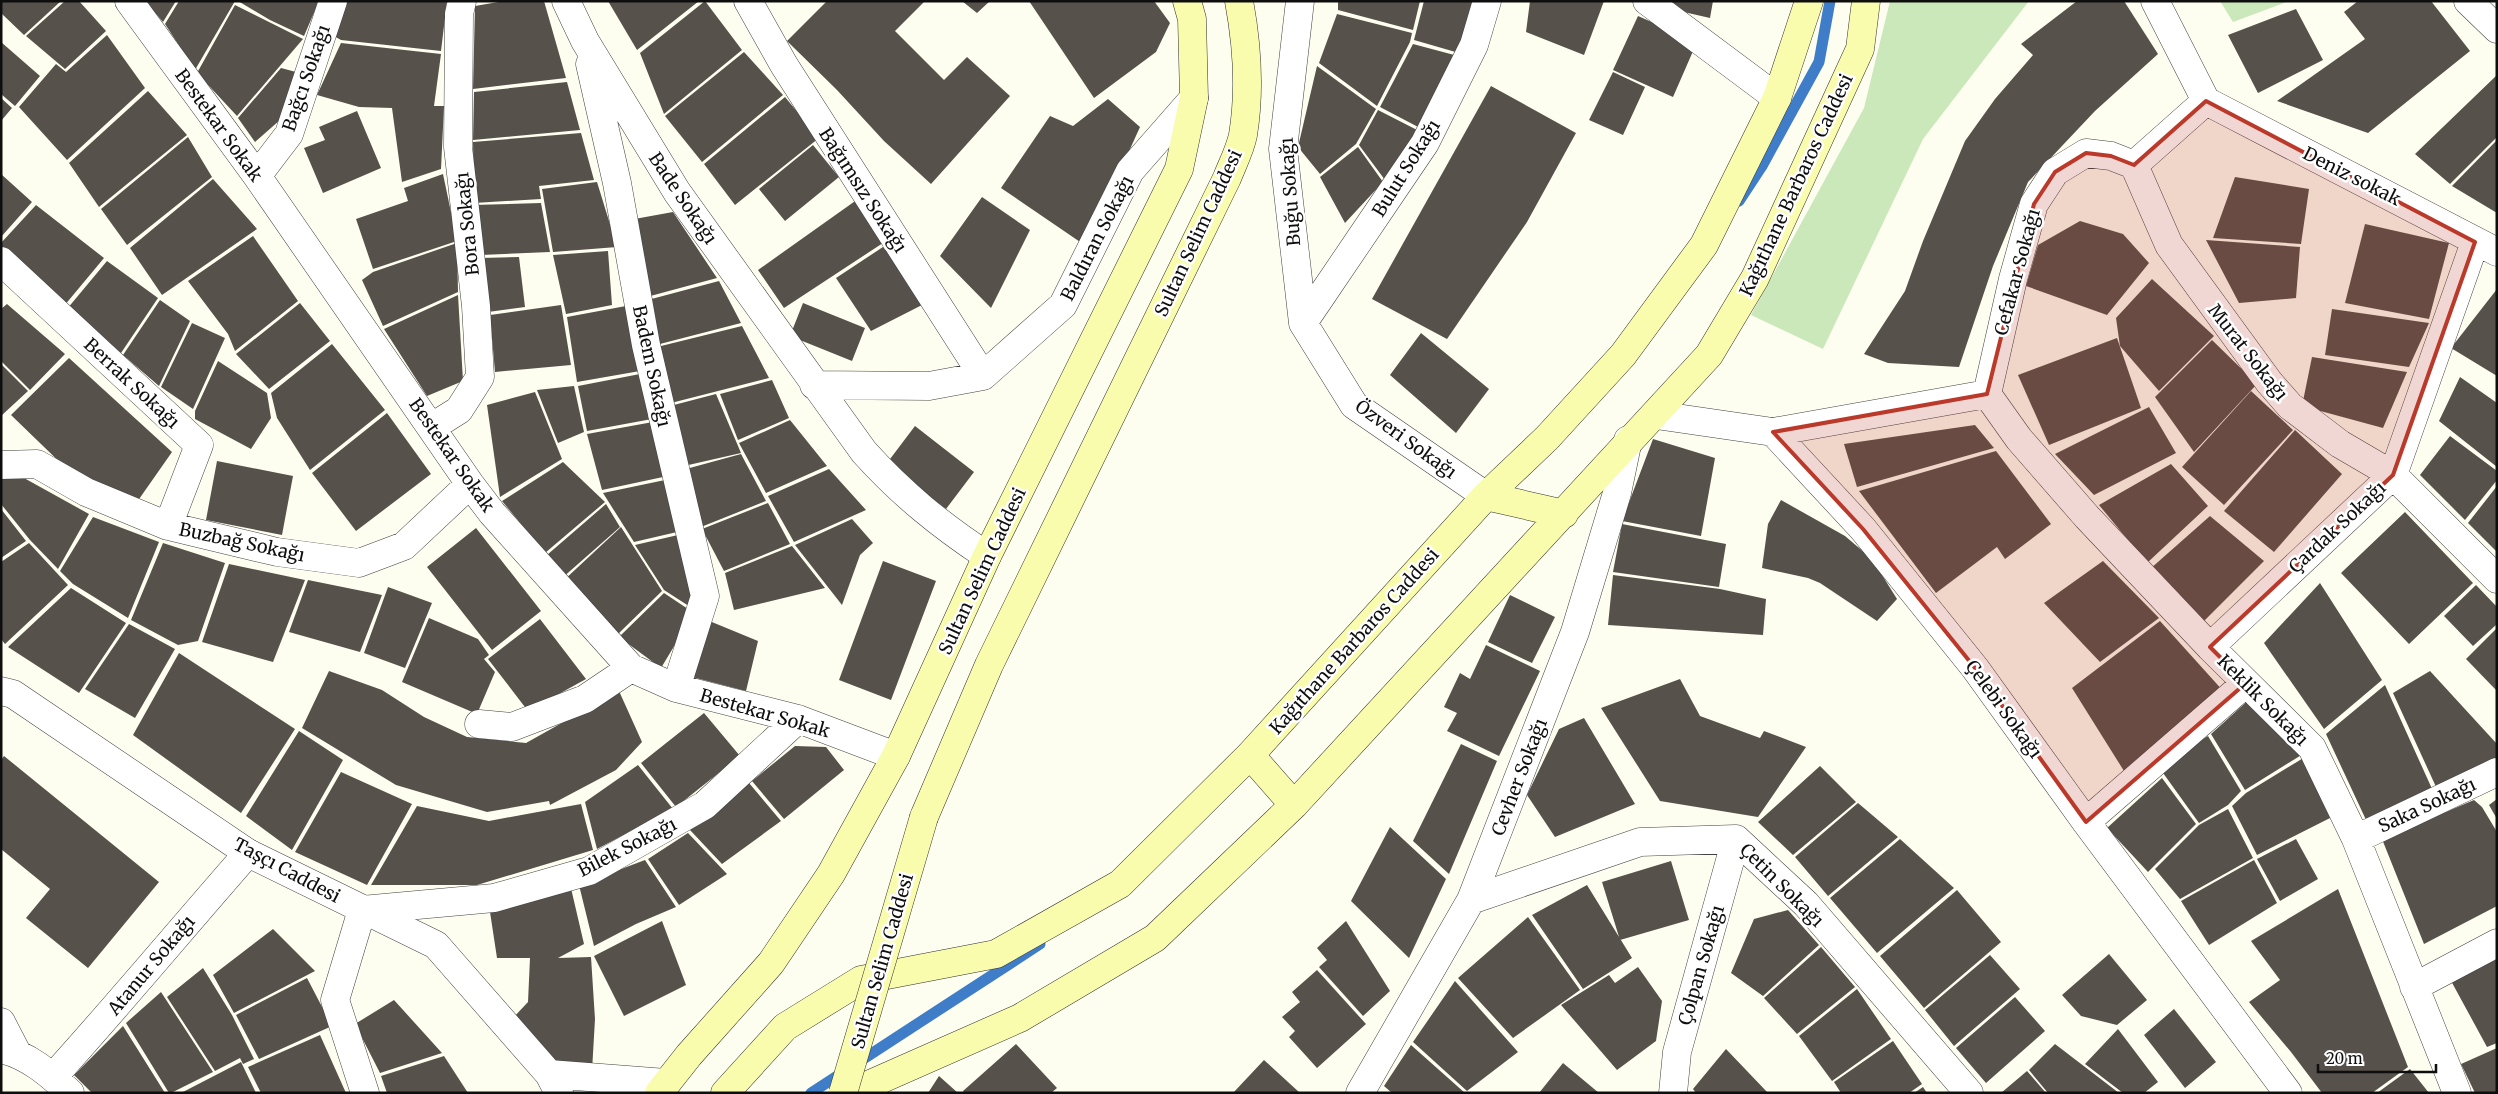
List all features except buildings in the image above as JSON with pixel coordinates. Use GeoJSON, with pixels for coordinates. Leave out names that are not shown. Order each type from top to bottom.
{"type":"FeatureCollection","features":[{"type":"Feature","properties":{"kind":"main road","name":"Sultan Selim Caddesi"},"geometry":{"type":"LineString","coordinates":[[663,1088],[772,964],[831,874],[896,756],[987,556],[1178,169],[1194,98],[1192,20],[1187,1]]}},
{"type":"Feature","properties":{"kind":"main road","name":"Sultan Selim Caddesi"},"geometry":{"type":"LineString","coordinates":[[843,1093],[924,817],[989,665],[1227,178],[1243,137],[1246,96],[1245,33],[1239,1]]}},
{"type":"Feature","properties":{"kind":"main road","name":"Kağıthane Barbaros Caddesi"},"geometry":{"type":"LineString","coordinates":[[725,1093],[785,1027],[862,980],[996,954],[1120,884],[1250,755],[1486,496],[1548,438],[1623,355],[1704,245],[1778,98],[1809,1]]}},
{"type":"Feature","properties":{"kind":"main road","name":"Kağıthane Barbaros Caddesi"},"geometry":{"type":"LineString","coordinates":[[850,1093],[1020,1018],[1155,938],[1294,805],[1564,514],[1628,440],[1656,415],[1709,355],[1755,278],[1860,49],[1866,1]]}},
{"type":"Feature","properties":{"kind":"main road"},"geometry":{"type":"LineString","coordinates":[[1486,496],[1564,514]]}},
{"type":"Feature","properties":{"kind":"main road"},"geometry":{"type":"LineString","coordinates":[[1250,755],[1294,805]]}},
{"type":"Feature","properties":{"kind":"street","name":"Bestekar Sokak"},"geometry":{"type":"LineString","coordinates":[[129,1],[257,176],[470,484],[492,513],[631,668],[676,688],[798,719],[896,756]]}},
{"type":"Feature","properties":{"kind":"street","name":"Bağcı Sokağı"},"geometry":{"type":"LineString","coordinates":[[257,176],[289,134],[333,1]]}},
{"type":"Feature","properties":{"kind":"street","name":"Bora Sokağı"},"geometry":{"type":"LineString","coordinates":[[432,427],[459,410],[480,377],[476,306],[458,147],[458,14],[462,1]]}},
{"type":"Feature","properties":{"kind":"street","name":"Bade Sokağı"},"geometry":{"type":"LineString","coordinates":[[566,1],[585,41],[677,192],[864,452],[921,510],[987,556]]}},
{"type":"Feature","properties":{"kind":"street","name":"Bağımsız Sokağı"},"geometry":{"type":"LineString","coordinates":[[748,1],[784,65],[983,376]]}},
{"type":"Feature","properties":{"kind":"street","name":"Buğu Sokağı"},"geometry":{"type":"LineString","coordinates":[[1300,1],[1283,149],[1303,323]]}},
{"type":"Feature","properties":{"kind":"street","name":"Bulut Sokağı"},"geometry":{"type":"LineString","coordinates":[[1303,323],[1425,143],[1474,45],[1487,1]]}},
{"type":"Feature","properties":{"kind":"street"},"geometry":{"type":"LineString","coordinates":[[1647,1],[1778,98]]}},
{"type":"Feature","properties":{"kind":"street"},"geometry":{"type":"LineString","coordinates":[[2134,165],[2206,101],[2155,1]]}},
{"type":"Feature","properties":{"kind":"street"},"geometry":{"type":"LineString","coordinates":[[2468,1],[2497,29]]}},
{"type":"Feature","properties":{"kind":"street","name":"Badem Sokağı"},"geometry":{"type":"LineString","coordinates":[[585,41],[617,183],[646,346],[705,596],[676,688]]}},
{"type":"Feature","properties":{"kind":"street","name":"Baldıran Sokağı"},"geometry":{"type":"LineString","coordinates":[[983,376],[1063,305],[1130,171],[1194,98]]}},
{"type":"Feature","properties":{"kind":"street","name":"Deniz sokak"},"geometry":{"type":"LineString","coordinates":[[2206,101],[2486,247]]}},
{"type":"Feature","properties":{"kind":"street","name":"Cefakar Sokağı"},"geometry":{"type":"LineString","coordinates":[[1986,394],[2013,278],[2034,204],[2055,172],[2086,153],[2111,156],[2134,165]]}},
{"type":"Feature","properties":{"kind":"street","name":"Murat Sokağı"},"geometry":{"type":"LineString","coordinates":[[2134,165],[2169,245],[2269,382],[2290,406],[2340,444],[2393,474],[2497,579]]}},
{"type":"Feature","properties":{"kind":"street","name":"Çardak Sokağı"},"geometry":{"type":"LineString","coordinates":[[2210,647],[2393,474],[2486,247]]}},
{"type":"Feature","properties":{"kind":"street","name":"Berrak Sokağı"},"geometry":{"type":"LineString","coordinates":[[1,261],[200,445],[168,526]]}},
{"type":"Feature","properties":{"kind":"street","name":"Özveri Sokağı"},"geometry":{"type":"LineString","coordinates":[[1303,323],[1354,405],[1486,496]]}},
{"type":"Feature","properties":{"kind":"street"},"geometry":{"type":"LineString","coordinates":[[814,385],[929,386],[983,376]]}},
{"type":"Feature","properties":{"kind":"street"},"geometry":{"type":"LineString","coordinates":[[1656,415],[1772,432],[1986,394]]}},
{"type":"Feature","properties":{"kind":"street","name":"Keklik Sokağı"},"geometry":{"type":"LineString","coordinates":[[1986,394],[2019,439],[2087,517],[2210,647],[2312,748],[2356,839],[2457,1093]]}},
{"type":"Feature","properties":{"kind":"street","name":"Çelebi Sokağı"},"geometry":{"type":"LineString","coordinates":[[1772,432],[1863,530],[1956,645],[2288,1093]]}},
{"type":"Feature","properties":{"kind":"street","name":"Cevher Sokağı"},"geometry":{"type":"LineString","coordinates":[[1360,1093],[1471,900],[1576,632],[1617,493],[1628,440]]}},
{"type":"Feature","properties":{"kind":"street","name":"Buzbağ Sokağı"},"geometry":{"type":"LineString","coordinates":[[1,466],[37,464],[86,492],[168,526],[277,552],[359,562],[404,546],[470,484]]}},
{"type":"Feature","properties":{"kind":"street"},"geometry":{"type":"LineString","coordinates":[[478,724],[512,727],[586,699],[631,668]]}},
{"type":"Feature","properties":{"kind":"street"},"geometry":{"type":"LineString","coordinates":[[2086,822],[2246,683]]}},
{"type":"Feature","properties":{"kind":"street","name":"Taşçı Caddesi"},"geometry":{"type":"LineString","coordinates":[[5,687],[248,853],[436,946],[554,1084],[663,1088]]}},
{"type":"Feature","properties":{"kind":"street","name":"Bilek Sokağı"},"geometry":{"type":"LineString","coordinates":[[362,910],[494,898],[589,871],[705,805],[798,719]]}},
{"type":"Feature","properties":{"kind":"street","name":"Saka Sokağı"},"geometry":{"type":"LineString","coordinates":[[2356,839],[2497,772]]}},
{"type":"Feature","properties":{"kind":"street","name":"Çetin Sokağı"},"geometry":{"type":"LineString","coordinates":[[1471,900],[1640,842],[1736,839],[1806,904],[1969,1093]]}},
{"type":"Feature","properties":{"kind":"street","name":"Çolpan Sokağı"},"geometry":{"type":"LineString","coordinates":[[1673,1093],[1677,1052],[1736,839]]}},
{"type":"Feature","properties":{"kind":"street","name":"Atanur Sokağı"},"geometry":{"type":"LineString","coordinates":[[62,1085],[128,994],[248,853]]}},
{"type":"Feature","properties":{"kind":"street"},"geometry":{"type":"LineString","coordinates":[[362,910],[335,1000],[365,1093]]}},
{"type":"Feature","properties":{"kind":"street"},"geometry":{"type":"LineString","coordinates":[[2414,988],[2497,943]]}},
{"type":"Feature","properties":{"kind":"street"},"geometry":{"type":"LineString","coordinates":[[1,1022],[9,1051],[62,1085]]}},
{"type":"Feature","properties":{"kind":"highlighted area"},"geometry":{"type":"Polygon","coordinates":[[[2206,101],[2475,242],[2393,475],[2210,647],[2246,683],[2086,822],[1975,668],[1863,529],[1773,432],[1987,394],[2034,204],[2055,172],[2086,153],[2111,156],[2134,165],[2206,101]]]}},
{"type":"Feature","properties":{"kind":"green space"},"geometry":{"type":"Polygon","coordinates":[[[1890,1],[2029,1],[1923,139],[1823,349],[1751,315],[1864,108],[1890,1]]]}},
{"type":"Feature","properties":{"kind":"green space"},"geometry":{"type":"Polygon","coordinates":[[[2220,1],[2289,1],[2233,22],[2220,1]]]}},
{"type":"Feature","properties":{"kind":"waterway"},"geometry":{"type":"LineString","coordinates":[[1739,201],[1762,166],[1819,62],[1830,1]]}},
{"type":"Feature","properties":{"kind":"waterway"},"geometry":{"type":"LineString","coordinates":[[811,1093],[1040,944]]}}]}
